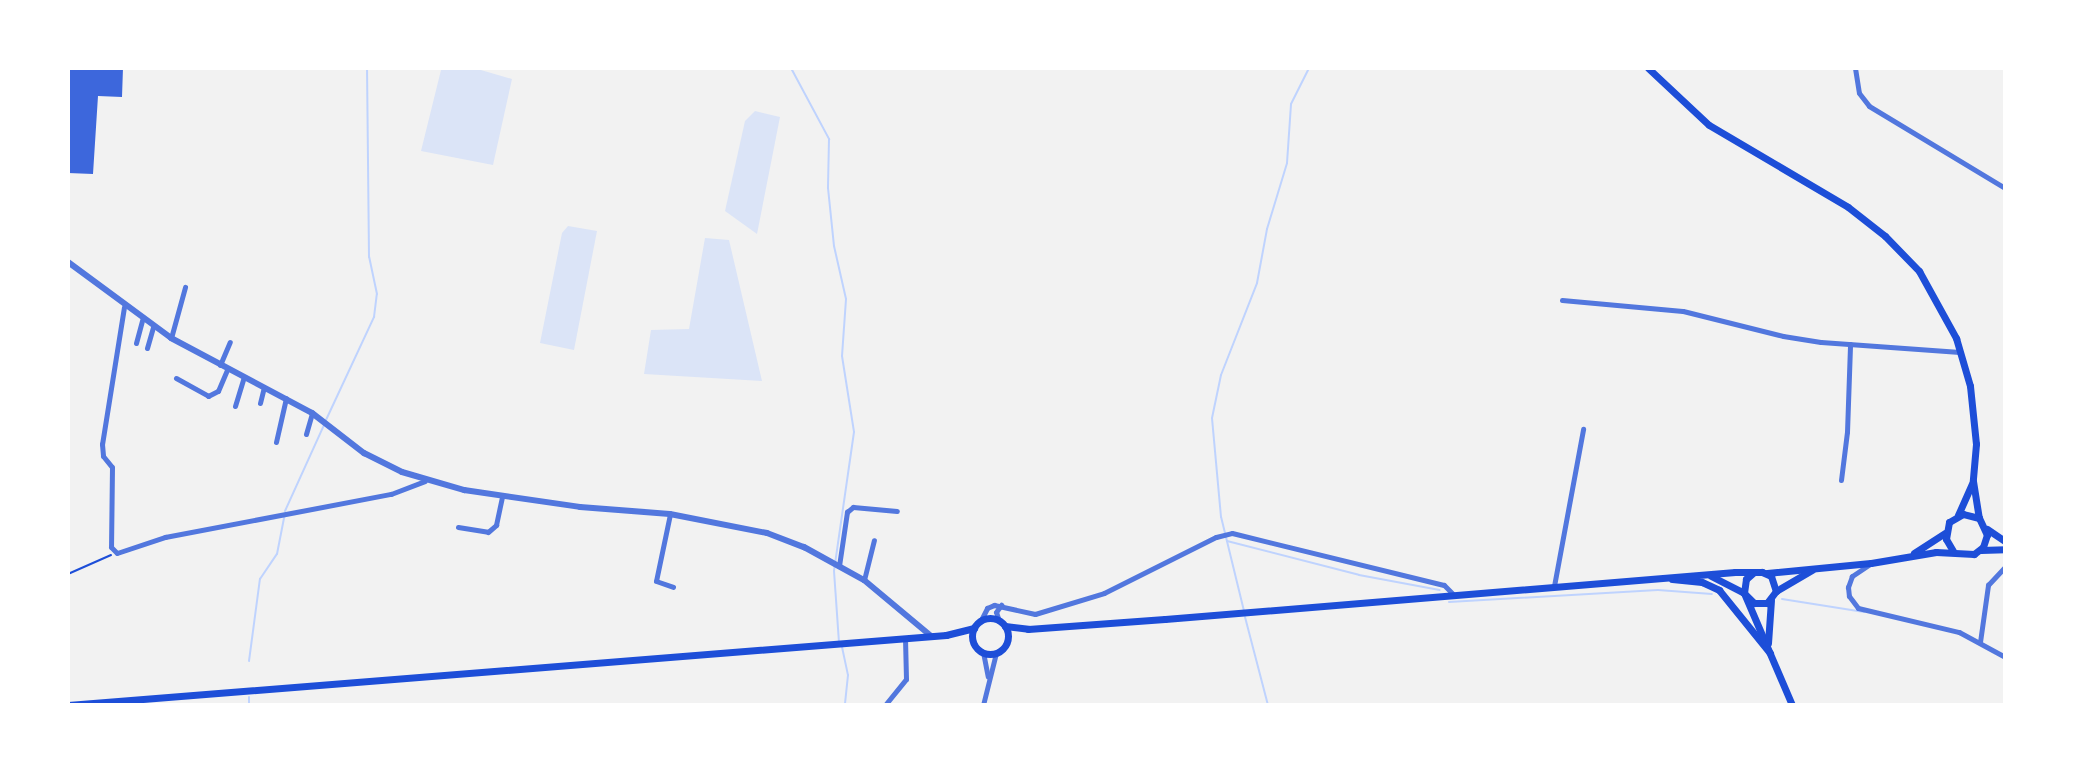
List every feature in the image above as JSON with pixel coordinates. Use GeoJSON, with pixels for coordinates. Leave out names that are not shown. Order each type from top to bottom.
{"type":"FeatureCollection","features":[{"type":"Feature","properties":{"kind":"main road"},"geometry":{"type":"LineString","coordinates":[[1648,68],[1709,125],[1836,200],[1885,236],[1930,287],[1961,352],[1975,422],[1973,481],[1979,518],[1986,529],[2005,541]]}},
{"type":"Feature","properties":{"kind":"main road"},"geometry":{"type":"LineString","coordinates":[[1912,555],[1945,533],[1949,522],[1958,515],[1973,481]]}},
{"type":"Feature","properties":{"kind":"main road"},"geometry":{"type":"LineString","coordinates":[[1958,515],[1979,518]]}},
{"type":"Feature","properties":{"kind":"main road"},"geometry":{"type":"LineString","coordinates":[[1979,551],[1986,541],[1986,529]]}},
{"type":"Feature","properties":{"kind":"main road"},"geometry":{"type":"LineString","coordinates":[[1945,533],[1953,551]]}},
{"type":"Feature","properties":{"kind":"main road"},"geometry":{"type":"LineString","coordinates":[[68,705],[946,635],[989,618],[1028,629],[1705,574],[1816,569],[1912,555],[1953,551],[1969,555],[2005,549]]}},
{"type":"Feature","properties":{"kind":"main road"},"geometry":{"type":"LineString","coordinates":[[1770,653],[1767,623],[1771,600],[1776,591],[1794,578],[1816,569]]}},
{"type":"Feature","properties":{"kind":"main road"},"geometry":{"type":"LineString","coordinates":[[1753,573],[1744,584],[1744,593],[1792,705]]}},
{"type":"Feature","properties":{"kind":"main road"},"geometry":{"type":"LineString","coordinates":[[1767,573],[1773,579],[1776,591]]}},
{"type":"Feature","properties":{"kind":"main road"},"geometry":{"type":"LineString","coordinates":[[1705,574],[1720,578],[1754,603],[1771,600]]}},
{"type":"Feature","properties":{"kind":"main road"},"geometry":{"type":"LineString","coordinates":[[1659,578],[1711,585],[1770,653]]}},
{"type":"Feature","properties":{"kind":"main road"},"geometry":{"type":"LineString","coordinates":[[1002,624],[1008,638]]}},
{"type":"Feature","properties":{"kind":"main road"},"geometry":{"type":"LineString","coordinates":[[974,645],[977,625]]}},
{"type":"Feature","properties":{"kind":"main road"},"geometry":{"type":"LineString","coordinates":[[946,635],[974,645],[983,652],[996,653],[1008,638],[1028,629]]}},
{"type":"Feature","properties":{"kind":"street"},"geometry":{"type":"LineString","coordinates":[[1855,68],[1859,93],[1869,106],[2005,188]]}},
{"type":"Feature","properties":{"kind":"street"},"geometry":{"type":"LineString","coordinates":[[68,262],[153,327],[312,413],[364,453],[425,481],[580,507],[670,514],[767,533],[829,559],[864,580],[931,636]]}},
{"type":"Feature","properties":{"kind":"street"},"geometry":{"type":"LineString","coordinates":[[171,338],[185,287]]}},
{"type":"Feature","properties":{"kind":"street"},"geometry":{"type":"LineString","coordinates":[[1562,300],[1683,311],[1783,336],[1961,352]]}},
{"type":"Feature","properties":{"kind":"street"},"geometry":{"type":"LineString","coordinates":[[124,307],[102,444],[103,456],[112,467],[111,547],[117,553],[165,537],[414,489],[425,481]]}},
{"type":"Feature","properties":{"kind":"street"},"geometry":{"type":"LineString","coordinates":[[136,343],[142,320]]}},
{"type":"Feature","properties":{"kind":"street"},"geometry":{"type":"LineString","coordinates":[[147,348],[153,327]]}},
{"type":"Feature","properties":{"kind":"street"},"geometry":{"type":"LineString","coordinates":[[220,365],[230,342]]}},
{"type":"Feature","properties":{"kind":"street"},"geometry":{"type":"LineString","coordinates":[[1841,480],[1847,432],[1850,344]]}},
{"type":"Feature","properties":{"kind":"street"},"geometry":{"type":"LineString","coordinates":[[176,378],[208,396],[218,391],[228,368]]}},
{"type":"Feature","properties":{"kind":"street"},"geometry":{"type":"LineString","coordinates":[[235,406],[244,377]]}},
{"type":"Feature","properties":{"kind":"street"},"geometry":{"type":"LineString","coordinates":[[260,403],[264,387]]}},
{"type":"Feature","properties":{"kind":"street"},"geometry":{"type":"LineString","coordinates":[[276,442],[286,398]]}},
{"type":"Feature","properties":{"kind":"street"},"geometry":{"type":"LineString","coordinates":[[306,434],[312,413]]}},
{"type":"Feature","properties":{"kind":"street"},"geometry":{"type":"LineString","coordinates":[[1554,586],[1583,429]]}},
{"type":"Feature","properties":{"kind":"street"},"geometry":{"type":"LineString","coordinates":[[458,527],[488,532],[496,525],[503,495]]}},
{"type":"Feature","properties":{"kind":"street"},"geometry":{"type":"LineString","coordinates":[[838,565],[847,512],[853,507],[897,511]]}},
{"type":"Feature","properties":{"kind":"street"},"geometry":{"type":"LineString","coordinates":[[670,514],[656,581],[673,587]]}},
{"type":"Feature","properties":{"kind":"street"},"geometry":{"type":"LineString","coordinates":[[977,625],[987,608],[1001,605],[1016,612],[1035,614],[1104,593],[1221,535],[1232,533],[1444,585],[1454,595]]}},
{"type":"Feature","properties":{"kind":"street"},"geometry":{"type":"LineString","coordinates":[[864,580],[874,540]]}},
{"type":"Feature","properties":{"kind":"street"},"geometry":{"type":"LineString","coordinates":[[1871,563],[1852,576],[1848,587],[1849,596],[1858,608],[1959,632],[2005,657]]}},
{"type":"Feature","properties":{"kind":"street"},"geometry":{"type":"LineString","coordinates":[[1980,642],[1988,585],[2005,567]]}},
{"type":"Feature","properties":{"kind":"street"},"geometry":{"type":"LineString","coordinates":[[1001,605],[996,612],[1002,624]]}},
{"type":"Feature","properties":{"kind":"street"},"geometry":{"type":"LineString","coordinates":[[885,705],[906,679],[905,638]]}},
{"type":"Feature","properties":{"kind":"street"},"geometry":{"type":"LineString","coordinates":[[983,652],[988,678]]}},
{"type":"Feature","properties":{"kind":"street"},"geometry":{"type":"LineString","coordinates":[[983,705],[996,653]]}},
{"type":"Feature","properties":{"kind":"path"},"geometry":{"type":"LineString","coordinates":[[68,574],[117,553]]}},
{"type":"Feature","properties":{"kind":"shaded area"},"geometry":{"type":"Polygon","coordinates":[[[431,68],[474,68],[512,79],[493,165],[421,151],[441,70],[431,68]]]}},
{"type":"Feature","properties":{"kind":"shaded area"},"geometry":{"type":"Polygon","coordinates":[[[755,111],[780,117],[757,234],[725,211],[745,121],[755,111]]]}},
{"type":"Feature","properties":{"kind":"shaded area"},"geometry":{"type":"Polygon","coordinates":[[[568,226],[597,231],[574,350],[540,343],[562,233],[568,226]]]}},
{"type":"Feature","properties":{"kind":"shaded area"},"geometry":{"type":"Polygon","coordinates":[[[705,238],[729,240],[762,381],[644,374],[651,330],[689,329],[705,238]]]}},
{"type":"Feature","properties":{"kind":"building"},"geometry":{"type":"Polygon","coordinates":[[[68,68],[123,68],[122,97],[98,96],[93,174],[68,173],[68,68]]]}},
{"type":"Feature","properties":{"kind":"waterway"},"geometry":{"type":"LineString","coordinates":[[326,420],[374,317],[377,294],[369,257],[367,68]]}},
{"type":"Feature","properties":{"kind":"waterway"},"geometry":{"type":"LineString","coordinates":[[791,68],[829,139],[828,188],[834,246],[846,299],[842,356],[854,432],[834,571],[839,642]]}},
{"type":"Feature","properties":{"kind":"waterway"},"geometry":{"type":"LineString","coordinates":[[1244,611],[1221,517],[1212,418],[1221,375],[1257,283],[1267,229],[1287,163],[1291,104],[1309,68]]}},
{"type":"Feature","properties":{"kind":"waterway"},"geometry":{"type":"LineString","coordinates":[[285,511],[324,425]]}},
{"type":"Feature","properties":{"kind":"waterway"},"geometry":{"type":"LineString","coordinates":[[249,661],[260,579],[277,554],[284,517]]}},
{"type":"Feature","properties":{"kind":"waterway"},"geometry":{"type":"LineString","coordinates":[[1227,541],[1359,575],[1440,590]]}},
{"type":"Feature","properties":{"kind":"waterway"},"geometry":{"type":"LineString","coordinates":[[1449,602],[1658,590],[1712,594]]}},
{"type":"Feature","properties":{"kind":"waterway"},"geometry":{"type":"LineString","coordinates":[[1782,599],[1864,612]]}},
{"type":"Feature","properties":{"kind":"waterway"},"geometry":{"type":"LineString","coordinates":[[1245,617],[1268,705]]}},
{"type":"Feature","properties":{"kind":"waterway"},"geometry":{"type":"LineString","coordinates":[[842,647],[848,675],[845,705]]}},
{"type":"Feature","properties":{"kind":"waterway"},"geometry":{"type":"LineString","coordinates":[[249,697],[249,705]]}}]}
